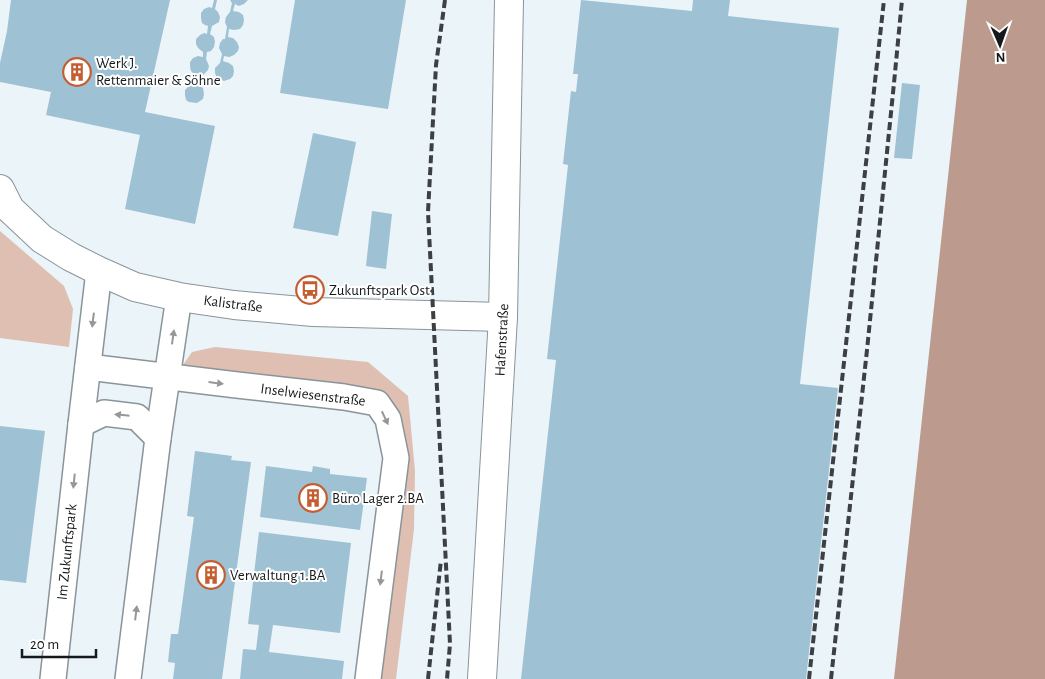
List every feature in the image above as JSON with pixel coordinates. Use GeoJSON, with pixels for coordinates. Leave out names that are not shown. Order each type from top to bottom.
{"type":"FeatureCollection","features":[{"type":"Feature","properties":{"kind":"main road","name":"Hafenstraße"},"geometry":{"type":"LineString","coordinates":[[482,679],[503,318],[509,0]]}},
{"type":"Feature","properties":{"kind":"main road","name":"Kalistraße"},"geometry":{"type":"LineString","coordinates":[[0,189],[10,210],[42,238],[99,271],[135,287],[179,297],[234,305],[313,312],[503,318]]}},
{"type":"Feature","properties":{"kind":"street","name":"Im Zukunftspark"},"geometry":{"type":"LineString","coordinates":[[53,679],[99,271]]}},
{"type":"Feature","properties":{"kind":"street"},"geometry":{"type":"LineString","coordinates":[[128,679],[158,438],[179,297]]}},
{"type":"Feature","properties":{"kind":"street","name":"Inselwiesenstraße"},"geometry":{"type":"LineString","coordinates":[[88,367],[237,386],[344,397],[377,403],[388,419],[396,458],[368,679]]}},
{"type":"Feature","properties":{"kind":"street"},"geometry":{"type":"LineString","coordinates":[[81,424],[104,413],[137,417],[158,438]]}},
{"type":"Feature","properties":{"kind":"shaded area"},"geometry":{"type":"Polygon","coordinates":[[[967,0],[1045,0],[1045,679],[894,679],[967,0]]]}},
{"type":"Feature","properties":{"kind":"shaded area"},"geometry":{"type":"Polygon","coordinates":[[[0,231],[64,286],[73,309],[69,347],[0,338],[0,231]]]}},
{"type":"Feature","properties":{"kind":"shaded area"},"geometry":{"type":"Polygon","coordinates":[[[215,347],[368,362],[408,396],[415,471],[414,529],[396,679],[376,679],[397,509],[379,394],[183,365],[192,352],[215,347]]]}},
{"type":"Feature","properties":{"kind":"building","name":"Werk J. Rettenmaier & Söhne"},"geometry":{"type":"Polygon","coordinates":[[[11,0],[170,0],[145,112],[215,126],[195,224],[125,209],[140,135],[46,115],[51,92],[0,82],[0,63],[11,0]]]}},
{"type":"Feature","properties":{"kind":"building"},"geometry":{"type":"Polygon","coordinates":[[[214,0],[217,0],[215,9],[220,17],[219,22],[212,26],[210,34],[214,37],[215,42],[211,51],[207,52],[206,59],[209,66],[203,75],[200,86],[203,88],[203,99],[197,103],[189,102],[186,100],[185,90],[193,84],[197,85],[199,76],[191,71],[190,62],[198,56],[203,57],[203,52],[196,44],[196,39],[204,33],[207,34],[208,26],[202,23],[201,13],[204,9],[212,8],[214,0]]]}},
{"type":"Feature","properties":{"kind":"building"},"geometry":{"type":"Polygon","coordinates":[[[230,0],[248,0],[239,6],[235,4],[233,11],[243,15],[244,20],[240,29],[229,29],[228,37],[233,38],[239,47],[234,55],[224,56],[223,61],[233,66],[234,71],[230,79],[224,81],[217,78],[215,68],[220,63],[222,54],[219,48],[220,43],[225,39],[227,27],[225,22],[232,3],[230,0]]]}},
{"type":"Feature","properties":{"kind":"building"},"geometry":{"type":"Polygon","coordinates":[[[295,0],[406,0],[388,109],[280,93],[295,0]]]}},
{"type":"Feature","properties":{"kind":"building"},"geometry":{"type":"Polygon","coordinates":[[[581,0],[692,11],[693,0],[730,0],[728,16],[839,28],[800,384],[838,388],[806,679],[521,679],[556,360],[547,359],[568,165],[563,164],[571,91],[576,92],[578,74],[573,74],[581,0]]]}},
{"type":"Feature","properties":{"kind":"building"},"geometry":{"type":"Polygon","coordinates":[[[902,83],[920,85],[912,159],[894,158],[902,83]]]}},
{"type":"Feature","properties":{"kind":"building"},"geometry":{"type":"Polygon","coordinates":[[[313,133],[356,142],[338,236],[293,228],[313,133]]]}},
{"type":"Feature","properties":{"kind":"building"},"geometry":{"type":"Polygon","coordinates":[[[372,211],[392,214],[386,269],[366,266],[372,211]]]}},
{"type":"Feature","properties":{"kind":"building"},"geometry":{"type":"Polygon","coordinates":[[[0,426],[45,431],[26,583],[0,580],[0,426]]]}},
{"type":"Feature","properties":{"kind":"building","name":"Verwaltung 1.BA"},"geometry":{"type":"Polygon","coordinates":[[[195,451],[232,456],[231,460],[251,462],[222,679],[173,679],[175,663],[168,662],[171,634],[178,634],[194,517],[187,516],[195,451]]]}},
{"type":"Feature","properties":{"kind":"building","name":"Büro Lager 2.BA"},"geometry":{"type":"Polygon","coordinates":[[[266,466],[312,472],[313,466],[330,469],[330,474],[367,478],[360,530],[260,517],[266,466]]]}},
{"type":"Feature","properties":{"kind":"building"},"geometry":{"type":"Polygon","coordinates":[[[259,532],[351,543],[340,633],[273,625],[269,652],[344,661],[342,679],[240,679],[243,649],[256,650],[259,625],[248,624],[259,532]]]}},
{"type":"Feature","properties":{"kind":"railway"},"geometry":{"type":"LineString","coordinates":[[445,0],[436,65],[428,212],[450,644],[447,679]]}},
{"type":"Feature","properties":{"kind":"railway"},"geometry":{"type":"LineString","coordinates":[[809,679],[884,0]]}},
{"type":"Feature","properties":{"kind":"railway"},"geometry":{"type":"LineString","coordinates":[[831,679],[867,350],[902,0]]}},
{"type":"Feature","properties":{"kind":"railway"},"geometry":{"type":"LineString","coordinates":[[428,679],[441,560]]}},
{"type":"Feature","properties":{"kind":"place","name":"Werk J. Rettenmaier & Söhne"},"geometry":{"type":"Point","coordinates":[77,72]}},
{"type":"Feature","properties":{"kind":"place","name":"Zukunftspark Ost"},"geometry":{"type":"Point","coordinates":[310,290]}},
{"type":"Feature","properties":{"kind":"place","name":"Büro Lager 2.BA"},"geometry":{"type":"Point","coordinates":[313,498]}},
{"type":"Feature","properties":{"kind":"place","name":"Verwaltung 1.BA"},"geometry":{"type":"Point","coordinates":[211,575]}}]}
